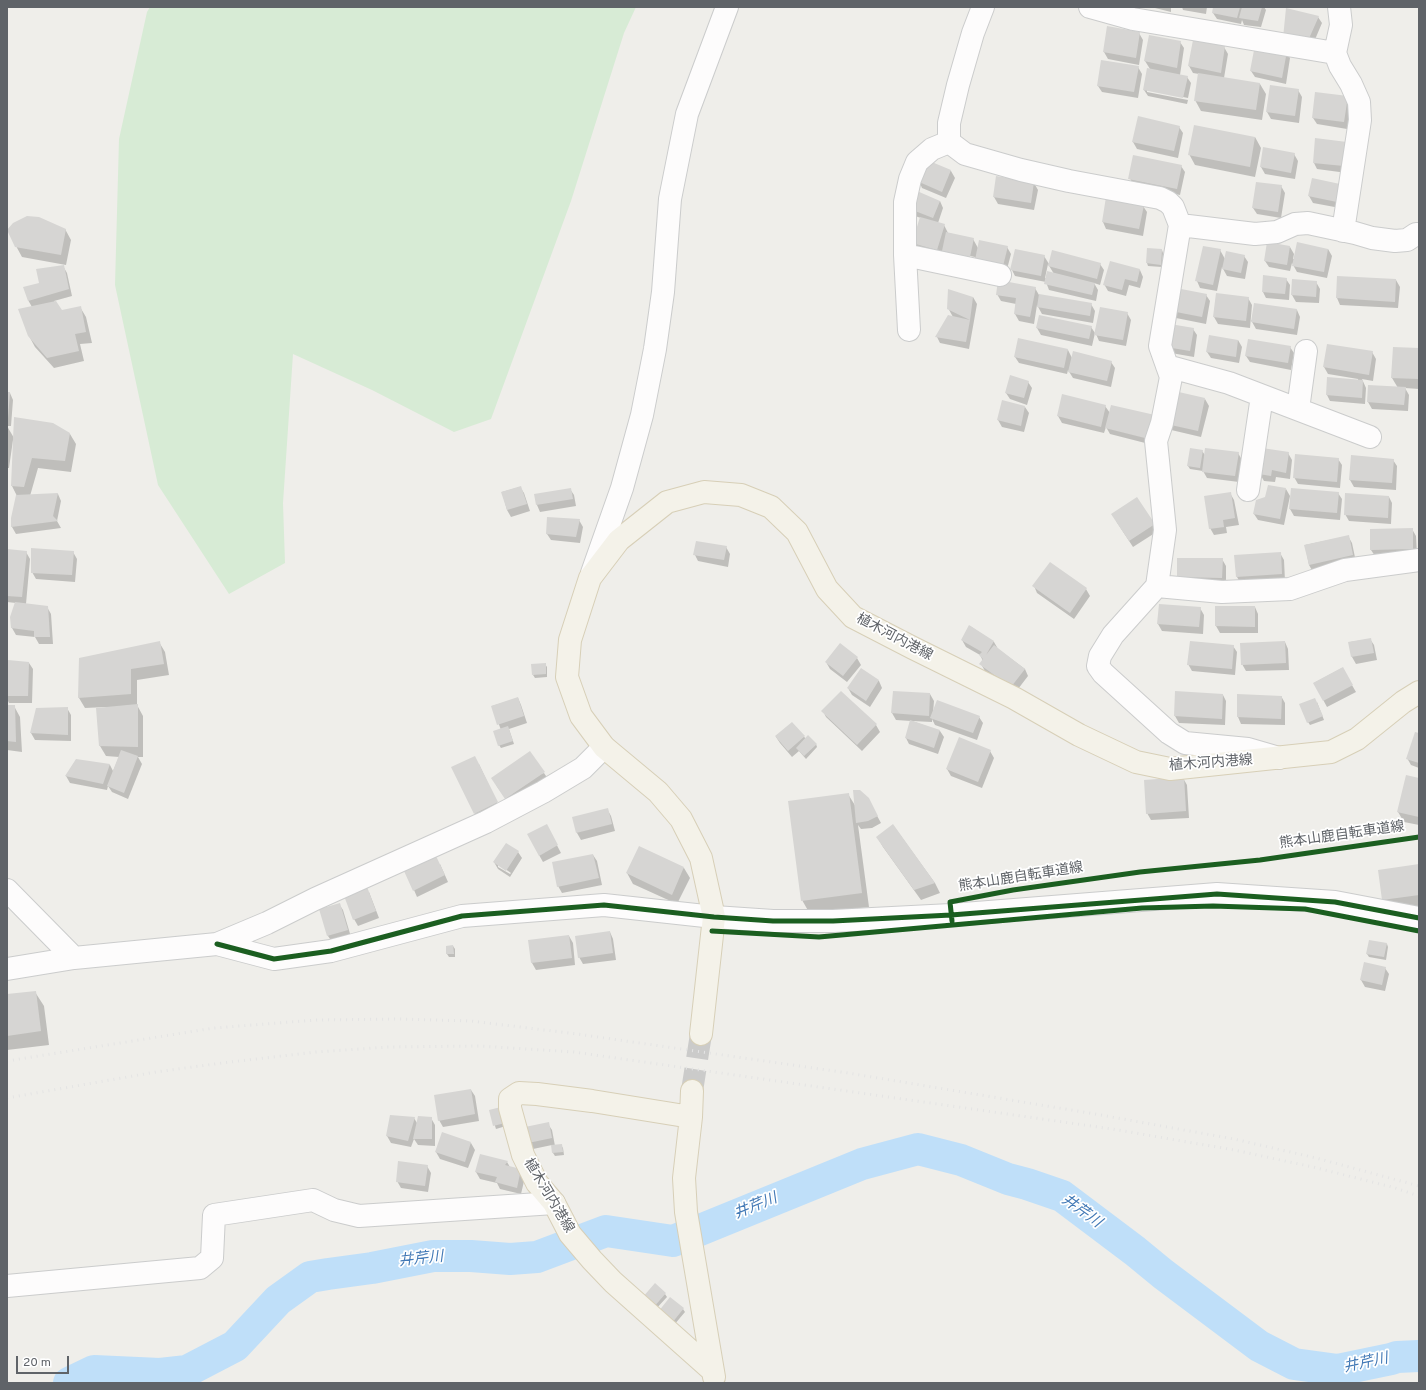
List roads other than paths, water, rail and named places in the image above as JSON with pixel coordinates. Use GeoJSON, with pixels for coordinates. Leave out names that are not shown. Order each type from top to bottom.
{"type":"FeatureCollection","features":[{"type":"Feature","properties":{"kind":"main road","name":"植木河内港線"},"geometry":{"type":"LineString","coordinates":[[701,1034],[714,917],[700,858],[681,819],[658,792],[604,747],[581,716],[567,677],[570,640],[590,578],[619,540],[667,502],[704,492],[741,496],[771,507],[797,532],[827,589],[853,617],[1014,698],[1079,736],[1136,762],[1170,769],[1332,752],[1357,739],[1419,692]]}},
{"type":"Feature","properties":{"kind":"main road","name":"植木河内港線"},"geometry":{"type":"LineString","coordinates":[[692,1091],[691,1117],[684,1178],[686,1212],[714,1377]]}},
{"type":"Feature","properties":{"kind":"main road","name":"植木河内港線"},"geometry":{"type":"LineString","coordinates":[[691,1117],[592,1101],[536,1094],[519,1093],[510,1099],[510,1108],[523,1156],[537,1183],[554,1203],[570,1234],[612,1282],[714,1377]]}},
{"type":"Feature","properties":{"kind":"street"},"geometry":{"type":"LineString","coordinates":[[590,578],[622,488],[642,415],[655,349],[662,299],[670,199],[687,114],[728,7]]}},
{"type":"Feature","properties":{"kind":"street"},"geometry":{"type":"LineString","coordinates":[[949,142],[949,123],[958,85],[973,33],[983,7]]}},
{"type":"Feature","properties":{"kind":"street"},"geometry":{"type":"LineString","coordinates":[[1090,7],[1133,19],[1335,53]]}},
{"type":"Feature","properties":{"kind":"street"},"geometry":{"type":"LineString","coordinates":[[1338,7],[1341,25],[1335,53],[1340,66],[1351,84],[1359,102],[1360,120],[1343,231]]}},
{"type":"Feature","properties":{"kind":"street"},"geometry":{"type":"LineString","coordinates":[[949,142],[965,154],[1021,170],[1069,181],[1160,198],[1168,202],[1173,207],[1180,225],[1160,346],[1171,377],[1162,423],[1156,441],[1165,530],[1157,586],[1113,635],[1100,656],[1098,666],[1103,673],[1169,733],[1185,743],[1248,749],[1281,758]]}},
{"type":"Feature","properties":{"kind":"street"},"geometry":{"type":"LineString","coordinates":[[909,330],[905,255],[906,202],[910,179],[917,162],[932,148],[949,142]]}},
{"type":"Feature","properties":{"kind":"street"},"geometry":{"type":"LineString","coordinates":[[1180,225],[1254,234],[1277,232],[1295,224],[1308,223],[1372,238],[1395,241],[1406,240],[1416,234],[1419,234]]}},
{"type":"Feature","properties":{"kind":"street"},"geometry":{"type":"LineString","coordinates":[[905,255],[1000,275]]}},
{"type":"Feature","properties":{"kind":"street"},"geometry":{"type":"LineString","coordinates":[[1298,409],[1306,352]]}},
{"type":"Feature","properties":{"kind":"street"},"geometry":{"type":"LineString","coordinates":[[1167,366],[1229,383],[1370,437]]}},
{"type":"Feature","properties":{"kind":"street"},"geometry":{"type":"LineString","coordinates":[[1248,490],[1262,396]]}},
{"type":"Feature","properties":{"kind":"street"},"geometry":{"type":"LineString","coordinates":[[1157,586],[1222,592],[1290,589],[1345,570],[1419,560]]}},
{"type":"Feature","properties":{"kind":"street"},"geometry":{"type":"LineString","coordinates":[[7,969],[74,958],[217,944],[267,924],[315,899],[486,822],[543,792],[583,768],[604,747]]}},
{"type":"Feature","properties":{"kind":"street"},"geometry":{"type":"LineString","coordinates":[[7,890],[74,958]]}},
{"type":"Feature","properties":{"kind":"street"},"geometry":{"type":"LineString","coordinates":[[217,944],[274,958],[331,951],[462,916],[604,905],[714,917],[773,921],[833,921],[951,915],[1217,894],[1335,902],[1419,918]]}},
{"type":"Feature","properties":{"kind":"street"},"geometry":{"type":"LineString","coordinates":[[7,1286],[200,1268],[212,1258],[214,1215],[313,1200],[334,1210],[359,1216],[554,1203]]}},
{"type":"Feature","properties":{"kind":"waterway","name":"井芹川"},"geometry":{"type":"LineString","coordinates":[[69,1383],[94,1371],[160,1374],[187,1371],[235,1346],[278,1300],[310,1277],[372,1268],[433,1256],[471,1256],[510,1259],[537,1257],[606,1231],[673,1241],[862,1164],[918,1149],[961,1160],[1008,1179],[1062,1196],[1259,1346],[1294,1364],[1338,1370],[1397,1357],[1419,1356]]}},
{"type":"Feature","properties":{"kind":"tunnel"},"geometry":{"type":"LineString","coordinates":[[692,1091],[701,1034]]}},
{"type":"Feature","properties":{"kind":"railway"},"geometry":{"type":"LineString","coordinates":[[7,1061],[214,1028],[316,1020],[399,1019],[471,1021],[577,1034],[848,1073],[1095,1114],[1234,1139],[1316,1158],[1419,1186]]}},
{"type":"Feature","properties":{"kind":"railway"},"geometry":{"type":"LineString","coordinates":[[7,1098],[156,1072],[316,1052],[389,1047],[479,1046],[574,1052],[1112,1129],[1234,1150],[1313,1167],[1392,1187],[1419,1196]]}}]}
